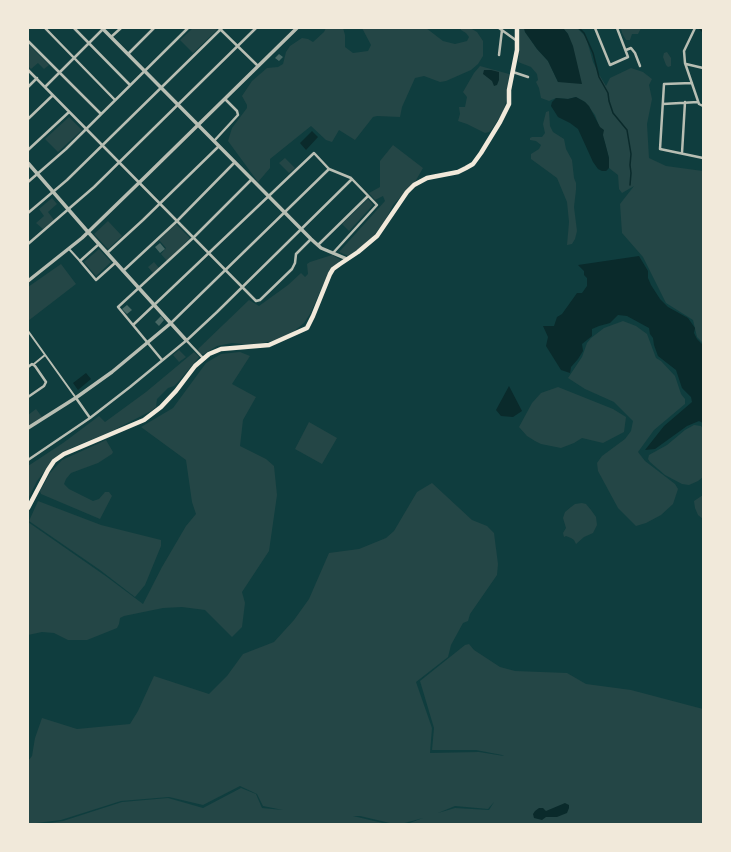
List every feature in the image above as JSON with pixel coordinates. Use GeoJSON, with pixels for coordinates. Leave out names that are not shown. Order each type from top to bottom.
{"type":"FeatureCollection","features":[{"type":"Feature","properties":{"kind":"main road"},"geometry":{"type":"LineString","coordinates":[[28,508],[48,470],[54,462],[64,454],[132,426],[162,407],[203,358],[221,349],[269,345],[307,328],[330,274],[340,264],[358,252],[377,236],[401,199],[414,185],[426,178],[458,172],[473,164],[481,153],[507,111],[518,28]]}},
{"type":"Feature","properties":{"kind":"street"},"geometry":{"type":"LineString","coordinates":[[45,28],[115,100]]}},
{"type":"Feature","properties":{"kind":"street"},"geometry":{"type":"LineString","coordinates":[[74,28],[130,85]]}},
{"type":"Feature","properties":{"kind":"street"},"geometry":{"type":"LineString","coordinates":[[45,86],[89,43],[102,28],[321,248],[347,259]]}},
{"type":"Feature","properties":{"kind":"street"},"geometry":{"type":"LineString","coordinates":[[111,37],[121,28]]}},
{"type":"Feature","properties":{"kind":"street"},"geometry":{"type":"LineString","coordinates":[[128,54],[154,28]]}},
{"type":"Feature","properties":{"kind":"street"},"geometry":{"type":"LineString","coordinates":[[28,182],[101,114],[188,28]]}},
{"type":"Feature","properties":{"kind":"street"},"geometry":{"type":"LineString","coordinates":[[28,213],[53,192],[221,28],[258,66]]}},
{"type":"Feature","properties":{"kind":"street"},"geometry":{"type":"LineString","coordinates":[[28,244],[69,210],[120,163],[256,28]]}},
{"type":"Feature","properties":{"kind":"street"},"geometry":{"type":"LineString","coordinates":[[28,281],[88,232],[140,183],[297,28]]}},
{"type":"Feature","properties":{"kind":"street"},"geometry":{"type":"LineString","coordinates":[[595,28],[610,65],[628,57],[617,28]]}},
{"type":"Feature","properties":{"kind":"street"},"geometry":{"type":"LineString","coordinates":[[695,28],[684,51],[686,64],[698,102],[703,106]]}},
{"type":"Feature","properties":{"kind":"street"},"geometry":{"type":"LineString","coordinates":[[501,29],[517,41]]}},
{"type":"Feature","properties":{"kind":"street"},"geometry":{"type":"LineString","coordinates":[[499,55],[501,29]]}},
{"type":"Feature","properties":{"kind":"street"},"geometry":{"type":"LineString","coordinates":[[28,41],[101,114]]}},
{"type":"Feature","properties":{"kind":"street"},"geometry":{"type":"LineString","coordinates":[[626,50],[632,48],[640,66]]}},
{"type":"Feature","properties":{"kind":"street"},"geometry":{"type":"LineString","coordinates":[[686,64],[703,68]]}},
{"type":"Feature","properties":{"kind":"street"},"geometry":{"type":"LineString","coordinates":[[28,70],[254,299],[260,300],[292,269],[295,263],[296,254],[312,239]]}},
{"type":"Feature","properties":{"kind":"street"},"geometry":{"type":"LineString","coordinates":[[513,72],[528,77]]}},
{"type":"Feature","properties":{"kind":"street"},"geometry":{"type":"LineString","coordinates":[[28,87],[37,78]]}},
{"type":"Feature","properties":{"kind":"street"},"geometry":{"type":"LineString","coordinates":[[692,83],[664,84],[660,149],[703,158]]}},
{"type":"Feature","properties":{"kind":"street"},"geometry":{"type":"LineString","coordinates":[[28,119],[53,95]]}},
{"type":"Feature","properties":{"kind":"street"},"geometry":{"type":"LineString","coordinates":[[214,141],[239,113],[225,99]]}},
{"type":"Feature","properties":{"kind":"street"},"geometry":{"type":"LineString","coordinates":[[682,153],[686,102]]}},
{"type":"Feature","properties":{"kind":"street"},"geometry":{"type":"LineString","coordinates":[[663,104],[698,102]]}},
{"type":"Feature","properties":{"kind":"street"},"geometry":{"type":"LineString","coordinates":[[28,150],[69,112]]}},
{"type":"Feature","properties":{"kind":"street"},"geometry":{"type":"LineString","coordinates":[[107,253],[219,146]]}},
{"type":"Feature","properties":{"kind":"street"},"geometry":{"type":"LineString","coordinates":[[133,325],[314,153],[330,169],[352,179],[377,205],[333,253]]}},
{"type":"Feature","properties":{"kind":"street"},"geometry":{"type":"LineString","coordinates":[[123,271],[177,221],[235,162]]}},
{"type":"Feature","properties":{"kind":"street"},"geometry":{"type":"LineString","coordinates":[[28,163],[88,232],[203,358]]}},
{"type":"Feature","properties":{"kind":"street"},"geometry":{"type":"LineString","coordinates":[[28,428],[76,398],[112,372],[171,323],[330,169]]}},
{"type":"Feature","properties":{"kind":"street"},"geometry":{"type":"LineString","coordinates":[[162,360],[118,307],[193,238],[252,179]]}},
{"type":"Feature","properties":{"kind":"street"},"geometry":{"type":"LineString","coordinates":[[28,460],[90,418],[186,340],[352,179]]}},
{"type":"Feature","properties":{"kind":"street"},"geometry":{"type":"LineString","coordinates":[[318,245],[368,196]]}},
{"type":"Feature","properties":{"kind":"street"},"geometry":{"type":"LineString","coordinates":[[80,261],[99,244]]}},
{"type":"Feature","properties":{"kind":"street"},"geometry":{"type":"LineString","coordinates":[[68,249],[96,280],[116,262]]}},
{"type":"Feature","properties":{"kind":"street"},"geometry":{"type":"LineString","coordinates":[[28,331],[90,418]]}},
{"type":"Feature","properties":{"kind":"street"},"geometry":{"type":"LineString","coordinates":[[28,367],[45,355]]}},
{"type":"Feature","properties":{"kind":"street"},"geometry":{"type":"LineString","coordinates":[[28,397],[44,386],[46,382],[34,364]]}},
{"type":"Feature","properties":{"kind":"shaded area"},"geometry":{"type":"Polygon","coordinates":[[[193,28],[215,28],[217,30],[193,53],[180,40],[193,28]]]}},
{"type":"Feature","properties":{"kind":"shaded area"},"geometry":{"type":"Polygon","coordinates":[[[326,28],[343,28],[345,35],[345,47],[353,53],[368,51],[371,45],[362,28],[426,28],[443,41],[455,44],[467,41],[469,37],[461,30],[461,28],[470,28],[477,32],[483,41],[483,56],[478,64],[471,70],[446,81],[440,82],[424,76],[415,78],[402,107],[400,117],[373,117],[355,140],[339,130],[332,142],[326,140],[311,126],[270,159],[270,168],[258,182],[228,141],[232,128],[247,108],[242,96],[252,81],[267,68],[278,67],[283,64],[286,52],[290,46],[302,38],[313,42],[324,32],[326,28]]]}},
{"type":"Feature","properties":{"kind":"shaded area"},"geometry":{"type":"Polygon","coordinates":[[[520,28],[524,28],[525,32],[537,49],[548,61],[558,82],[568,34],[563,28],[577,28],[586,37],[593,62],[606,86],[610,78],[631,68],[643,72],[652,79],[649,85],[652,99],[647,124],[649,158],[666,166],[703,171],[703,343],[697,337],[693,320],[666,303],[643,257],[622,233],[620,204],[634,186],[622,193],[619,189],[618,175],[609,168],[609,158],[595,115],[585,102],[576,97],[568,99],[556,98],[549,101],[541,98],[536,82],[538,80],[537,74],[531,67],[518,62],[520,28]]]}},
{"type":"Feature","properties":{"kind":"shaded area"},"geometry":{"type":"Polygon","coordinates":[[[524,28],[563,28],[568,34],[573,46],[582,84],[558,82],[548,61],[537,49],[525,32],[524,28]]]}},
{"type":"Feature","properties":{"kind":"shaded area"},"geometry":{"type":"Polygon","coordinates":[[[621,28],[641,28],[638,34],[632,34],[630,40],[626,40],[621,28]]]}},
{"type":"Feature","properties":{"kind":"shaded area"},"geometry":{"type":"Polygon","coordinates":[[[28,44],[49,65],[44,69],[38,63],[31,69],[28,66],[28,44]]]}},
{"type":"Feature","properties":{"kind":"shaded area"},"geometry":{"type":"Polygon","coordinates":[[[667,52],[671,58],[671,66],[668,67],[663,57],[664,53],[667,52]]]}},
{"type":"Feature","properties":{"kind":"shaded area"},"geometry":{"type":"Polygon","coordinates":[[[480,66],[509,74],[507,98],[503,112],[492,129],[485,133],[458,121],[460,114],[459,107],[465,107],[467,97],[463,92],[480,66]]]}},
{"type":"Feature","properties":{"kind":"shaded area"},"geometry":{"type":"Polygon","coordinates":[[[484,70],[499,72],[499,80],[497,85],[494,86],[492,81],[483,74],[484,70]]]}},
{"type":"Feature","properties":{"kind":"shaded area"},"geometry":{"type":"Polygon","coordinates":[[[576,97],[589,106],[600,127],[604,130],[603,135],[609,158],[609,168],[606,171],[598,169],[593,162],[578,129],[558,117],[551,106],[552,102],[556,98],[568,99],[576,97]]]}},
{"type":"Feature","properties":{"kind":"shaded area"},"geometry":{"type":"Polygon","coordinates":[[[549,111],[550,126],[553,132],[564,139],[566,149],[572,160],[576,183],[574,207],[577,231],[572,244],[567,245],[569,222],[567,202],[557,178],[531,159],[531,154],[539,149],[541,145],[536,141],[530,140],[530,138],[542,137],[545,133],[543,124],[546,112],[549,111]]]}},
{"type":"Feature","properties":{"kind":"shaded area"},"geometry":{"type":"Polygon","coordinates":[[[69,117],[82,130],[58,152],[45,139],[69,117]]]}},
{"type":"Feature","properties":{"kind":"shaded area"},"geometry":{"type":"Polygon","coordinates":[[[312,131],[318,137],[306,150],[300,143],[312,131]]]}},
{"type":"Feature","properties":{"kind":"shaded area"},"geometry":{"type":"Polygon","coordinates":[[[393,145],[423,168],[415,182],[393,205],[385,221],[369,242],[348,256],[339,252],[385,201],[383,196],[375,200],[369,193],[380,187],[380,161],[393,145]]]}},
{"type":"Feature","properties":{"kind":"shaded area"},"geometry":{"type":"Polygon","coordinates":[[[285,158],[295,168],[289,173],[279,163],[285,158]]]}},
{"type":"Feature","properties":{"kind":"shaded area"},"geometry":{"type":"Polygon","coordinates":[[[52,198],[57,204],[48,212],[54,220],[43,229],[36,223],[44,216],[39,209],[52,198]]]}},
{"type":"Feature","properties":{"kind":"shaded area"},"geometry":{"type":"Polygon","coordinates":[[[368,199],[373,205],[349,231],[342,224],[368,199]]]}},
{"type":"Feature","properties":{"kind":"shaded area"},"geometry":{"type":"Polygon","coordinates":[[[108,221],[122,236],[108,249],[94,234],[108,221]]]}},
{"type":"Feature","properties":{"kind":"shaded area"},"geometry":{"type":"Polygon","coordinates":[[[176,224],[190,238],[167,261],[161,254],[166,248],[159,240],[176,224]]]}},
{"type":"Feature","properties":{"kind":"shaded area"},"geometry":{"type":"Polygon","coordinates":[[[99,249],[111,262],[96,276],[84,262],[99,249]]]}},
{"type":"Feature","properties":{"kind":"shaded area"},"geometry":{"type":"Polygon","coordinates":[[[332,255],[341,260],[330,270],[310,314],[304,323],[293,332],[278,340],[251,345],[232,343],[217,346],[204,354],[200,354],[198,349],[249,300],[259,306],[288,285],[301,273],[305,277],[308,274],[307,264],[332,255]]]}},
{"type":"Feature","properties":{"kind":"shaded area"},"geometry":{"type":"Polygon","coordinates":[[[639,256],[648,271],[648,278],[651,285],[660,299],[668,307],[688,318],[695,328],[694,333],[697,339],[703,345],[703,423],[699,421],[687,426],[655,449],[645,450],[664,426],[692,402],[691,397],[682,388],[676,370],[658,356],[649,328],[627,316],[618,315],[610,323],[592,329],[592,336],[582,344],[583,351],[571,367],[570,373],[561,370],[546,346],[548,337],[543,326],[554,326],[557,317],[562,314],[577,293],[582,293],[587,286],[587,278],[584,275],[584,271],[578,265],[639,256]]]}},
{"type":"Feature","properties":{"kind":"shaded area"},"geometry":{"type":"Polygon","coordinates":[[[154,262],[159,268],[153,273],[148,267],[154,262]]]}},
{"type":"Feature","properties":{"kind":"shaded area"},"geometry":{"type":"Polygon","coordinates":[[[61,264],[76,284],[28,321],[28,287],[61,264]]]}},
{"type":"Feature","properties":{"kind":"shaded area"},"geometry":{"type":"Polygon","coordinates":[[[623,321],[636,326],[647,334],[656,358],[661,361],[675,376],[681,394],[685,399],[685,404],[654,430],[638,452],[645,461],[675,484],[678,489],[673,504],[661,515],[646,523],[636,526],[618,508],[598,471],[597,463],[602,456],[625,439],[631,431],[633,421],[614,402],[585,389],[568,378],[582,357],[587,343],[591,338],[604,328],[623,321]]]}},
{"type":"Feature","properties":{"kind":"shaded area"},"geometry":{"type":"Polygon","coordinates":[[[179,350],[186,357],[179,362],[173,355],[179,350]]]}},
{"type":"Feature","properties":{"kind":"shaded area"},"geometry":{"type":"Polygon","coordinates":[[[194,352],[199,357],[174,386],[168,388],[157,399],[156,407],[110,432],[71,448],[58,457],[50,464],[37,481],[28,499],[28,466],[63,443],[99,416],[105,422],[146,392],[194,352]]]}},
{"type":"Feature","properties":{"kind":"shaded area"},"geometry":{"type":"Polygon","coordinates":[[[240,352],[250,356],[232,384],[256,397],[243,420],[240,446],[266,459],[274,466],[277,495],[269,551],[242,592],[245,603],[242,627],[232,637],[205,610],[182,607],[163,608],[124,616],[120,618],[117,628],[87,640],[68,640],[54,633],[42,632],[28,635],[28,522],[143,604],[162,567],[186,526],[196,514],[192,502],[186,460],[141,427],[173,408],[206,363],[221,354],[240,352]]]}},
{"type":"Feature","properties":{"kind":"shaded area"},"geometry":{"type":"Polygon","coordinates":[[[86,373],[91,379],[78,390],[73,383],[86,373]]]}},
{"type":"Feature","properties":{"kind":"shaded area"},"geometry":{"type":"Polygon","coordinates":[[[509,386],[522,411],[513,417],[501,416],[496,410],[509,386]]]}},
{"type":"Feature","properties":{"kind":"shaded area"},"geometry":{"type":"Polygon","coordinates":[[[558,387],[613,409],[626,417],[624,432],[603,443],[582,438],[561,448],[541,444],[527,436],[519,427],[532,403],[541,393],[558,387]]]}},
{"type":"Feature","properties":{"kind":"shaded area"},"geometry":{"type":"Polygon","coordinates":[[[36,409],[42,417],[28,426],[28,415],[36,409]]]}},
{"type":"Feature","properties":{"kind":"shaded area"},"geometry":{"type":"Polygon","coordinates":[[[309,422],[337,438],[322,464],[295,449],[309,422]]]}},
{"type":"Feature","properties":{"kind":"shaded area"},"geometry":{"type":"Polygon","coordinates":[[[694,425],[701,426],[703,429],[703,477],[689,485],[682,484],[665,475],[648,459],[649,455],[667,445],[685,430],[694,425]]]}},
{"type":"Feature","properties":{"kind":"shaded area"},"geometry":{"type":"Polygon","coordinates":[[[106,440],[113,452],[112,454],[98,463],[71,473],[64,484],[69,489],[93,501],[99,499],[105,492],[109,492],[112,496],[100,519],[41,494],[40,491],[50,473],[62,460],[106,440]]]}},
{"type":"Feature","properties":{"kind":"shaded area"},"geometry":{"type":"Polygon","coordinates":[[[432,483],[472,520],[487,526],[494,533],[498,564],[497,575],[470,614],[468,621],[463,623],[451,645],[448,657],[416,682],[432,728],[430,753],[479,752],[504,756],[476,750],[432,750],[434,728],[420,681],[465,645],[469,644],[474,650],[500,667],[515,671],[567,673],[586,684],[631,690],[703,709],[703,824],[407,824],[423,818],[401,824],[394,824],[360,816],[353,816],[387,824],[43,824],[63,821],[122,802],[168,798],[203,808],[241,788],[256,794],[262,808],[283,810],[263,806],[257,794],[240,786],[203,805],[169,797],[121,801],[61,820],[28,824],[28,761],[32,756],[35,738],[42,718],[77,729],[130,724],[138,711],[154,676],[209,694],[227,676],[243,654],[274,642],[294,620],[309,599],[329,553],[359,549],[386,538],[394,531],[417,492],[432,483]],[[494,802],[488,809],[455,806],[438,813],[455,808],[489,810],[494,802]]]}},
{"type":"Feature","properties":{"kind":"shaded area"},"geometry":{"type":"Polygon","coordinates":[[[703,495],[703,519],[698,515],[694,501],[703,495]]]}},
{"type":"Feature","properties":{"kind":"shaded area"},"geometry":{"type":"Polygon","coordinates":[[[38,501],[101,525],[161,540],[161,546],[145,585],[135,597],[100,570],[29,521],[38,501]]]}},
{"type":"Feature","properties":{"kind":"shaded area"},"geometry":{"type":"Polygon","coordinates":[[[575,504],[586,504],[596,517],[597,525],[593,533],[584,537],[576,544],[571,538],[566,536],[564,537],[563,533],[566,528],[563,518],[565,512],[571,507],[575,504]]]}},
{"type":"Feature","properties":{"kind":"shaded area"},"geometry":{"type":"Polygon","coordinates":[[[565,803],[569,805],[567,813],[557,817],[546,817],[542,820],[534,818],[533,814],[539,808],[543,808],[546,811],[565,803]]]}},
{"type":"Feature","properties":{"kind":"building"},"geometry":{"type":"Polygon","coordinates":[[[279,54],[283,57],[279,61],[275,58],[279,54]]]}},
{"type":"Feature","properties":{"kind":"building"},"geometry":{"type":"Polygon","coordinates":[[[160,243],[165,249],[160,253],[155,247],[160,243]]]}},
{"type":"Feature","properties":{"kind":"building"},"geometry":{"type":"Polygon","coordinates":[[[127,305],[132,310],[127,314],[122,309],[127,305]]]}},
{"type":"Feature","properties":{"kind":"building"},"geometry":{"type":"Polygon","coordinates":[[[161,316],[164,320],[159,326],[155,322],[161,316]]]}},
{"type":"Feature","properties":{"kind":"waterway"},"geometry":{"type":"LineString","coordinates":[[579,28],[584,33],[593,53],[599,77],[608,93],[613,113],[627,130],[631,154],[630,185]]}},
{"type":"Feature","properties":{"kind":"waterway"},"geometry":{"type":"LineString","coordinates":[[699,28],[703,32]]}}]}
